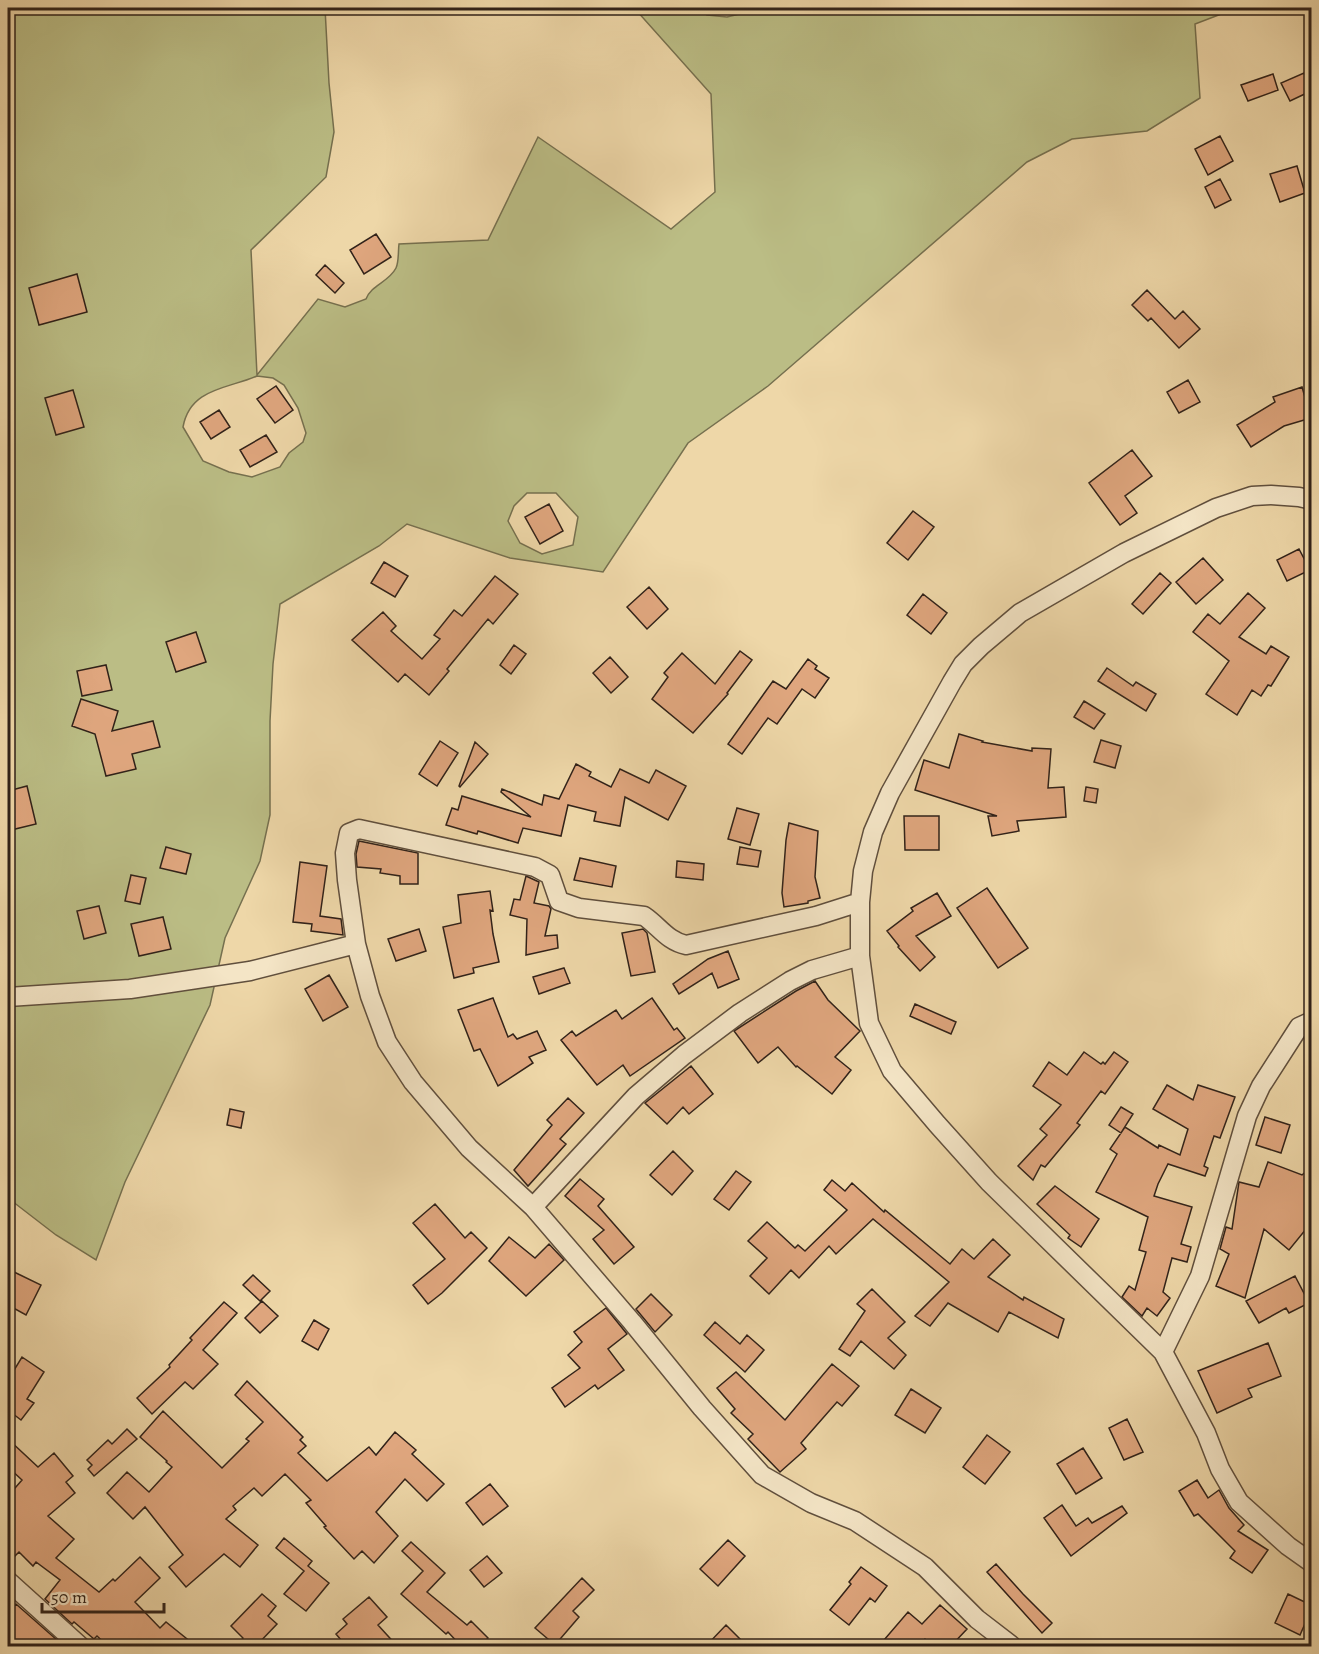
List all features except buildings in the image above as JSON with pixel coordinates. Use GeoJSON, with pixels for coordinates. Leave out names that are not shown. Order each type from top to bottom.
{"type":"FeatureCollection","features":[{"type":"Feature","properties":{"kind":"street"},"geometry":{"type":"LineString","coordinates":[[1311,500],[1262,495],[1216,508],[1124,553],[1038,602],[1020,613],[981,646],[963,664],[952,681],[891,793],[873,832],[863,871],[860,902],[860,956],[869,1023],[892,1071],[989,1182],[1057,1251],[1163,1352],[1206,1434],[1220,1469],[1239,1502],[1288,1546],[1311,1563]]}},
{"type":"Feature","properties":{"kind":"street"},"geometry":{"type":"LineString","coordinates":[[860,902],[816,916],[686,945],[671,940],[644,916],[579,908],[560,901],[550,875],[535,867],[358,829],[350,833],[345,853],[356,944],[370,996],[387,1042],[399,1062],[469,1148],[533,1207],[702,1408],[762,1475],[811,1503],[855,1521],[925,1567],[977,1619],[1012,1647]]}},
{"type":"Feature","properties":{"kind":"street"},"geometry":{"type":"LineString","coordinates":[[8,997],[130,989],[250,971],[356,944]]}},
{"type":"Feature","properties":{"kind":"street"},"geometry":{"type":"LineString","coordinates":[[533,1207],[636,1096],[684,1055],[740,1013],[789,981],[812,970],[860,956]]}},
{"type":"Feature","properties":{"kind":"street"},"geometry":{"type":"LineString","coordinates":[[1163,1352],[1200,1275],[1247,1116],[1256,1096],[1299,1027],[1311,1021]]}},
{"type":"Feature","properties":{"kind":"street"},"geometry":{"type":"LineString","coordinates":[[8,1581],[80,1647]]}},
{"type":"Feature","properties":{"kind":"green space"},"geometry":{"type":"Polygon","coordinates":[[[8,8],[325,8],[334,132],[326,177],[251,250],[257,375],[318,299],[345,307],[366,299],[368,294],[389,277],[396,268],[399,244],[488,240],[538,137],[671,229],[715,192],[711,94],[636,8],[697,8],[707,15],[727,17],[758,8],[1237,8],[1195,24],[1200,98],[1147,131],[1072,139],[1027,162],[768,386],[688,443],[603,572],[510,558],[407,524],[379,546],[280,604],[273,664],[270,721],[270,815],[260,861],[225,938],[210,1005],[125,1182],[96,1260],[56,1235],[8,1198],[8,8]],[[257,376],[202,397],[193,404],[183,427],[203,461],[229,472],[252,477],[280,467],[289,453],[303,442],[306,433],[298,408],[284,385],[273,378],[257,376]],[[527,493],[514,506],[508,521],[520,543],[542,554],[573,545],[578,517],[556,493],[527,493]]]}}]}
